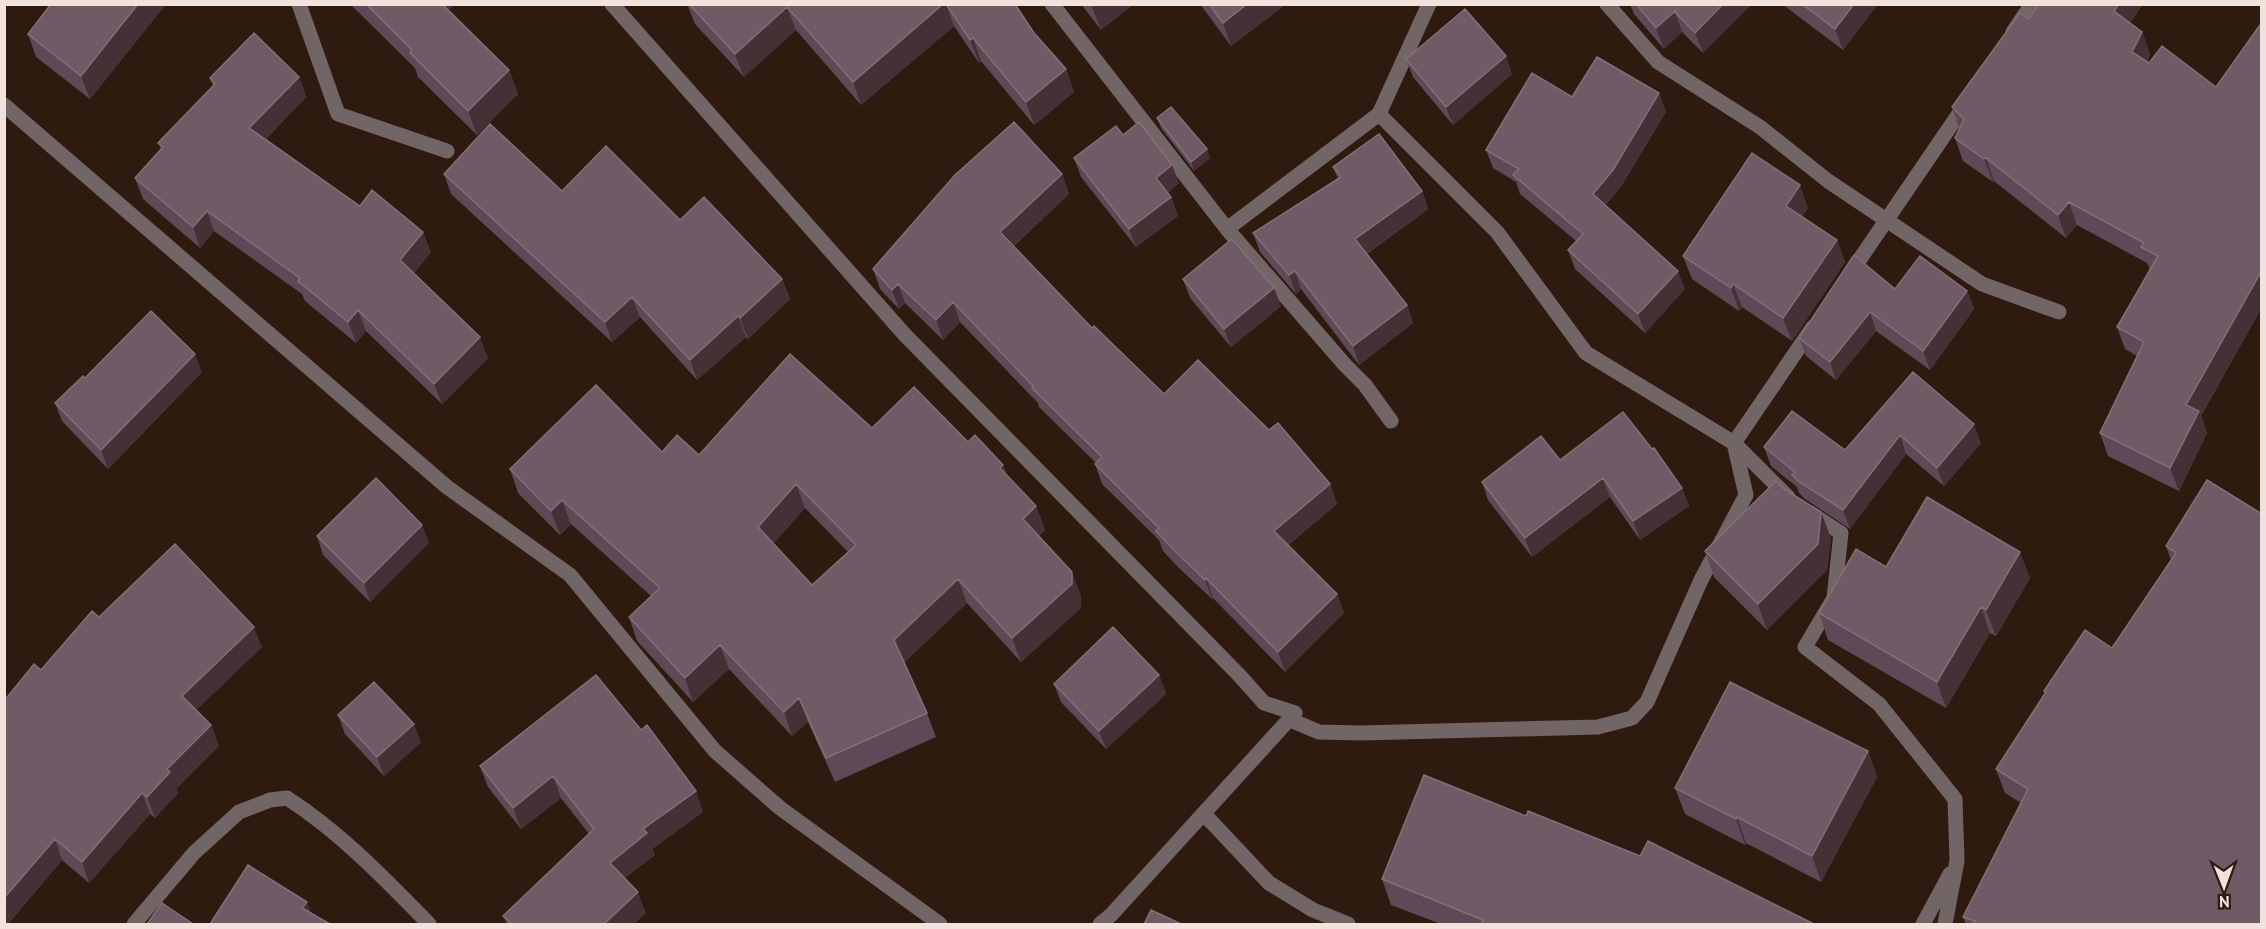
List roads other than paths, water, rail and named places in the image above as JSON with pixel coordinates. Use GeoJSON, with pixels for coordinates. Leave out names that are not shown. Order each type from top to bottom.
{"type":"FeatureCollection","features":[{"type":"Feature","properties":{"kind":"street"},"geometry":{"type":"LineString","coordinates":[[299,4],[338,114],[447,151]]}},
{"type":"Feature","properties":{"kind":"street"},"geometry":{"type":"LineString","coordinates":[[612,4],[905,336],[1264,703],[1295,713]]}},
{"type":"Feature","properties":{"kind":"street"},"geometry":{"type":"LineString","coordinates":[[1052,4],[1227,230],[1365,385],[1391,421]]}},
{"type":"Feature","properties":{"kind":"street"},"geometry":{"type":"LineString","coordinates":[[1227,230],[1379,114],[1429,4]]}},
{"type":"Feature","properties":{"kind":"street"},"geometry":{"type":"LineString","coordinates":[[1607,4],[1658,62],[1760,127],[1828,181],[1982,284],[2059,312]]}},
{"type":"Feature","properties":{"kind":"street"},"geometry":{"type":"LineString","coordinates":[[2006,44],[2032,4]]}},
{"type":"Feature","properties":{"kind":"street"},"geometry":{"type":"LineString","coordinates":[[1841,287],[1973,92]]}},
{"type":"Feature","properties":{"kind":"street"},"geometry":{"type":"LineString","coordinates":[[4,105],[447,487],[570,575],[715,751],[780,808],[940,924]]}},
{"type":"Feature","properties":{"kind":"street"},"geometry":{"type":"LineString","coordinates":[[1379,114],[1497,232],[1586,353],[1734,443],[1799,507],[1841,533],[1834,598],[1804,647],[1880,704],[1954,799],[1957,861],[1946,924]]}},
{"type":"Feature","properties":{"kind":"street"},"geometry":{"type":"LineString","coordinates":[[1295,713],[1293,721],[1319,732],[1361,733],[1598,727],[1632,718],[1647,702],[1701,580],[1746,495],[1734,443],[1821,317]]}},
{"type":"Feature","properties":{"kind":"street"},"geometry":{"type":"LineString","coordinates":[[1100,924],[1111,915],[1295,713]]}},
{"type":"Feature","properties":{"kind":"street"},"geometry":{"type":"LineString","coordinates":[[134,924],[194,853],[239,812],[270,800],[287,798],[309,812],[383,878],[429,924]]}},
{"type":"Feature","properties":{"kind":"street"},"geometry":{"type":"LineString","coordinates":[[1204,814],[1269,884],[1313,910],[1348,924]]}},
{"type":"Feature","properties":{"kind":"street"},"geometry":{"type":"LineString","coordinates":[[1923,924],[1957,861]]}}]}
